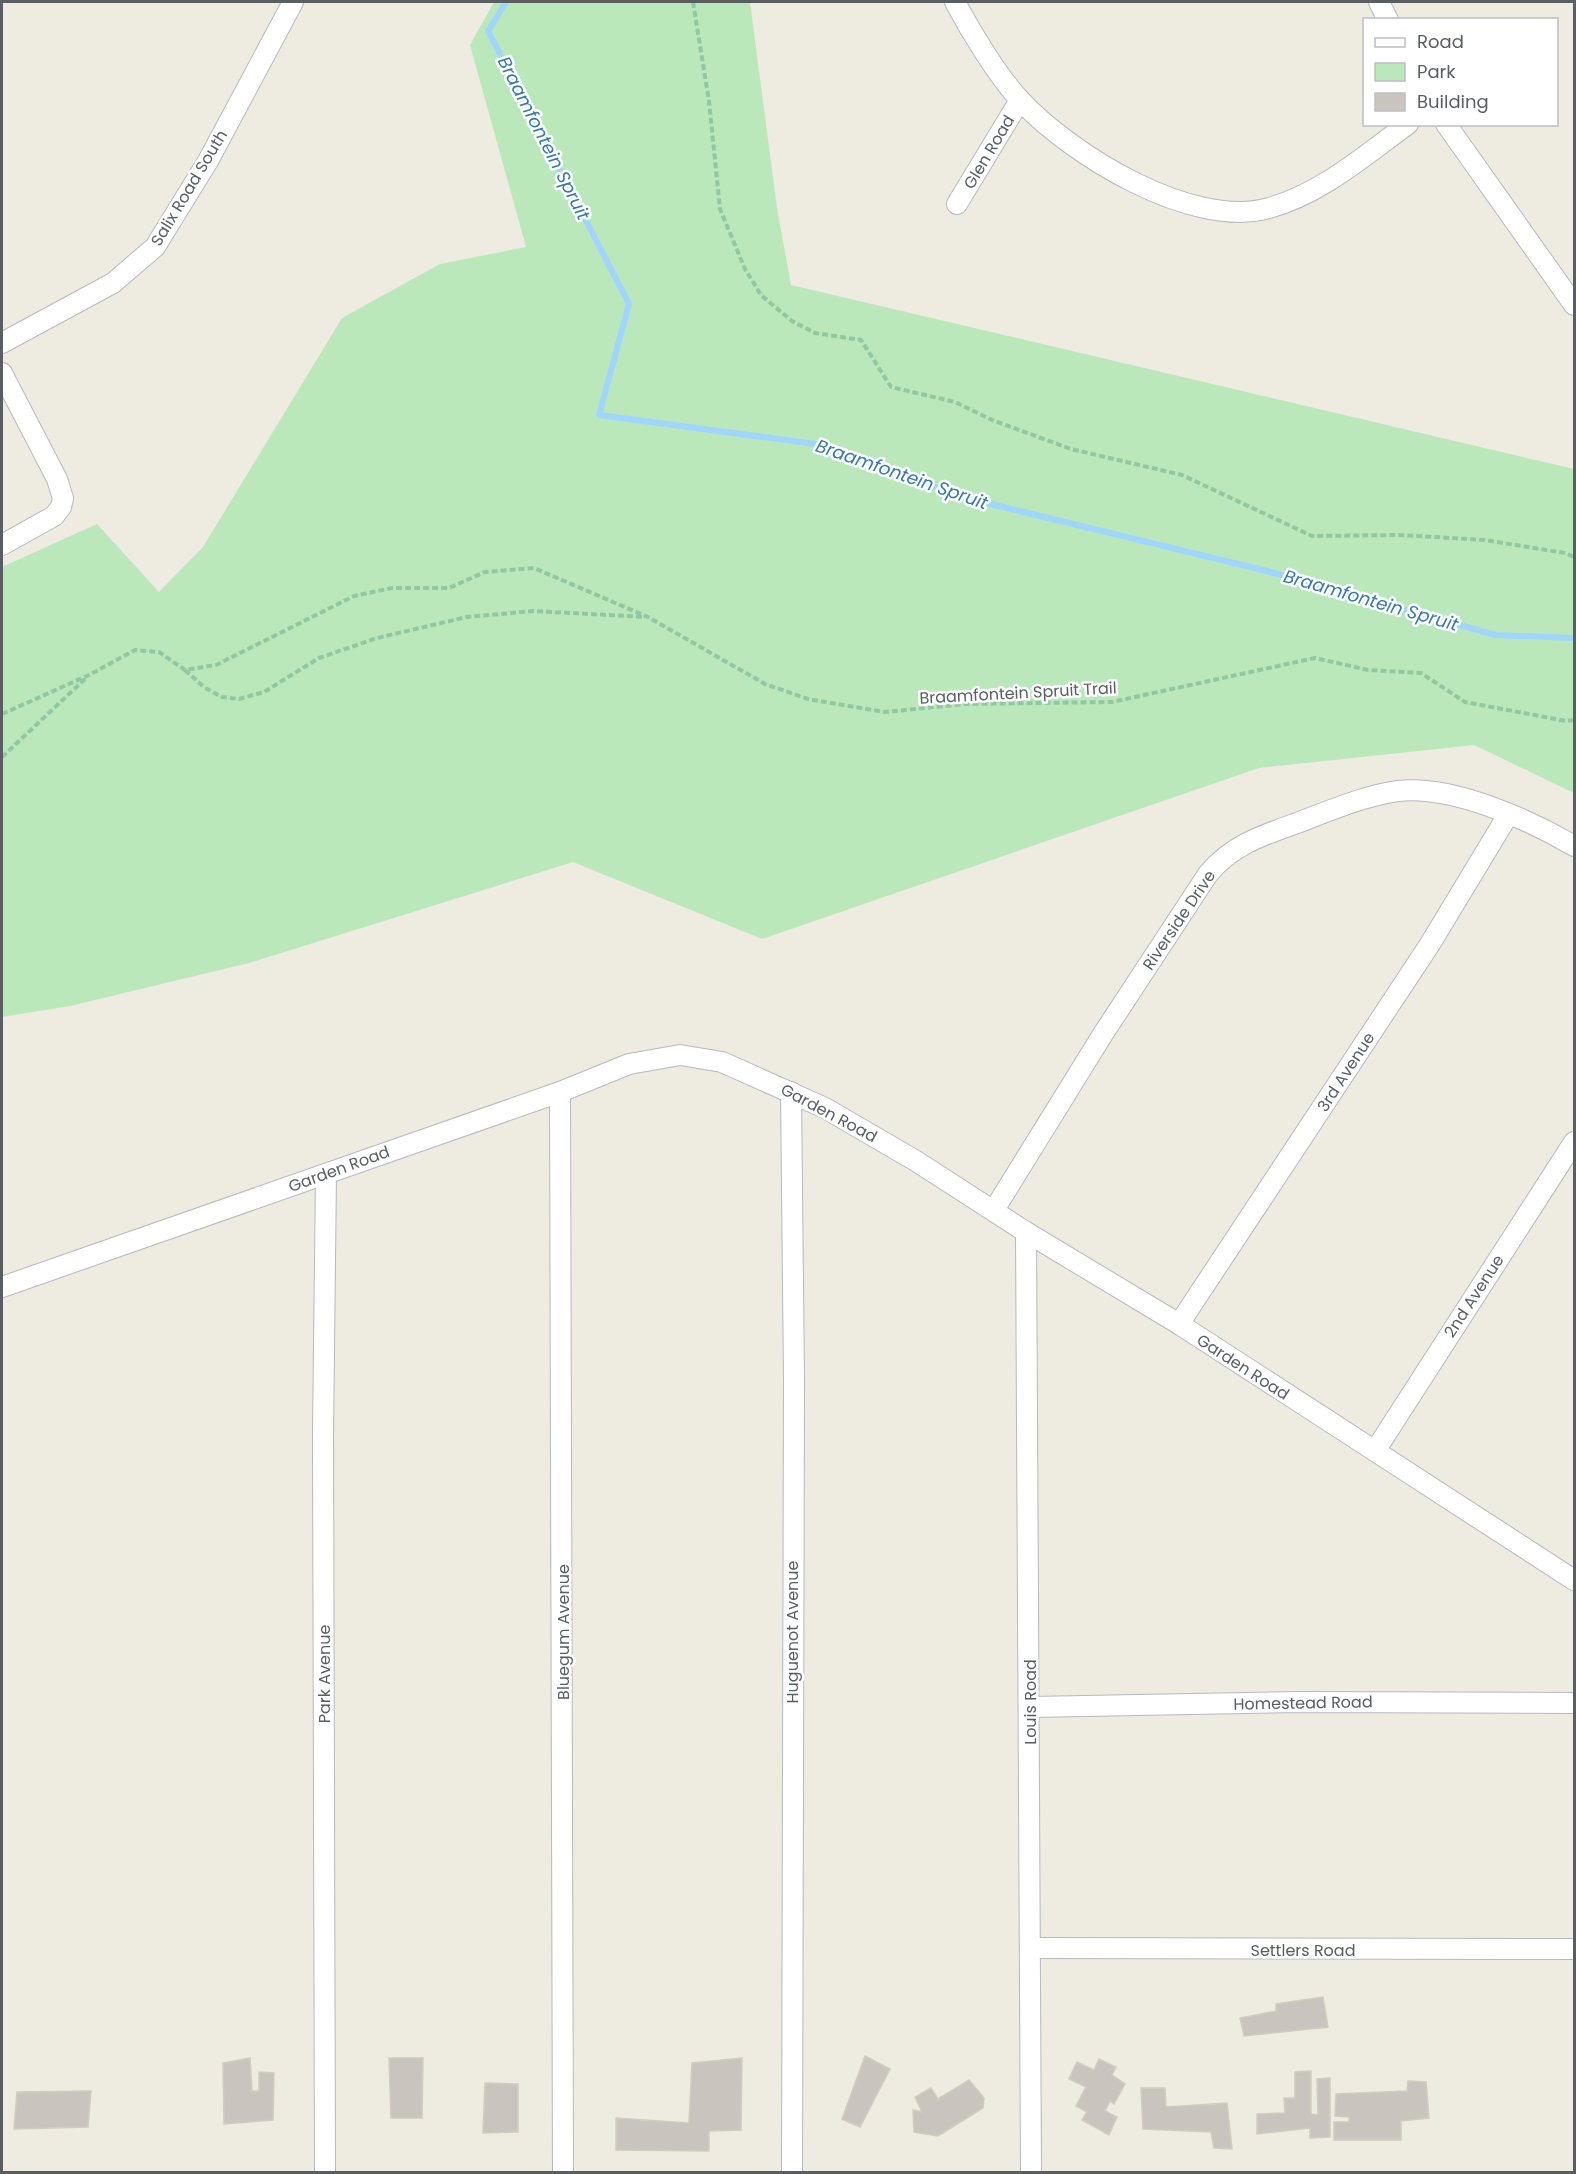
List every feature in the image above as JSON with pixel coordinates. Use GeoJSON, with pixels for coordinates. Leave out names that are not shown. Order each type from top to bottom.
{"type":"FeatureCollection","features":[{"type":"Feature","properties":{"kind":"street","name":"Salix Road South"},"geometry":{"type":"LineString","coordinates":[[2,343],[113,283],[155,247],[208,161],[293,2]]}},
{"type":"Feature","properties":{"kind":"street"},"geometry":{"type":"LineString","coordinates":[[955,2],[968,26],[1020,100],[1094,160],[1138,185],[1186,203],[1230,211],[1267,209],[1306,194],[1405,126]]}},
{"type":"Feature","properties":{"kind":"street"},"geometry":{"type":"LineString","coordinates":[[1379,2],[1387,18]]}},
{"type":"Feature","properties":{"kind":"street","name":"Glen Road"},"geometry":{"type":"LineString","coordinates":[[957,204],[1020,100]]}},
{"type":"Feature","properties":{"kind":"street"},"geometry":{"type":"LineString","coordinates":[[1447,126],[1575,305]]}},
{"type":"Feature","properties":{"kind":"street"},"geometry":{"type":"LineString","coordinates":[[2,373],[62,489],[61,507],[54,516],[2,545]]}},
{"type":"Feature","properties":{"kind":"street","name":"Riverside Drive"},"geometry":{"type":"LineString","coordinates":[[994,1210],[1103,1034],[1208,874],[1230,852],[1256,838],[1338,808],[1400,791],[1456,796],[1508,815],[1575,846]]}},
{"type":"Feature","properties":{"kind":"street","name":"3rd Avenue"},"geometry":{"type":"LineString","coordinates":[[1179,1324],[1430,944],[1508,815]]}},
{"type":"Feature","properties":{"kind":"street","name":"Garden Road"},"geometry":{"type":"LineString","coordinates":[[2,1287],[560,1092],[636,1062],[680,1055],[722,1062],[791,1092],[862,1129],[1026,1232],[1179,1324],[1575,1580]]}},
{"type":"Feature","properties":{"kind":"street","name":"Bluegum Avenue"},"geometry":{"type":"LineString","coordinates":[[560,1092],[562,2172]]}},
{"type":"Feature","properties":{"kind":"street","name":"Huguenot Avenue"},"geometry":{"type":"LineString","coordinates":[[791,1092],[794,1378],[792,2172]]}},
{"type":"Feature","properties":{"kind":"street","name":"2nd Avenue"},"geometry":{"type":"LineString","coordinates":[[1375,1451],[1575,1142]]}},
{"type":"Feature","properties":{"kind":"street","name":"Park Avenue"},"geometry":{"type":"LineString","coordinates":[[326,1175],[323,1434],[326,2172]]}},
{"type":"Feature","properties":{"kind":"street","name":"Louis Road"},"geometry":{"type":"LineString","coordinates":[[1026,1232],[1032,1948],[1031,2172]]}},
{"type":"Feature","properties":{"kind":"street","name":"Homestead Road"},"geometry":{"type":"LineString","coordinates":[[1030,1707],[1301,1702],[1575,1703]]}},
{"type":"Feature","properties":{"kind":"street","name":"Settlers Road"},"geometry":{"type":"LineString","coordinates":[[1032,1948],[1575,1949]]}},
{"type":"Feature","properties":{"kind":"path"},"geometry":{"type":"LineString","coordinates":[[693,2],[709,100],[720,209],[745,269],[761,295],[792,321],[815,333],[861,340],[891,387],[955,402],[992,420],[1071,450],[1182,475],[1312,536],[1400,535],[1485,540],[1575,557]]}},
{"type":"Feature","properties":{"kind":"path","name":"Braamfontein Spruit Trail"},"geometry":{"type":"LineString","coordinates":[[185,670],[216,665],[354,596],[392,588],[449,588],[485,572],[534,568],[648,617],[765,684],[808,699],[885,712],[965,704],[1112,702],[1315,658],[1368,670],[1421,673],[1465,702],[1566,721],[1575,720]]}},
{"type":"Feature","properties":{"kind":"path","name":"Braamfontein Spruit Trail"},"geometry":{"type":"LineString","coordinates":[[2,714],[89,675],[135,650],[159,652],[213,692],[222,697],[239,699],[264,692],[319,658],[377,638],[467,616],[534,611],[648,617]]}},
{"type":"Feature","properties":{"kind":"path","name":"Braamfontein Spruit Trail"},"geometry":{"type":"LineString","coordinates":[[2,757],[89,675]]}},
{"type":"Feature","properties":{"kind":"green space"},"geometry":{"type":"Polygon","coordinates":[[[494,2],[750,2],[777,208],[791,285],[1574,469],[1574,793],[1474,745],[1259,768],[762,939],[573,862],[249,963],[70,1006],[2,1017],[2,567],[97,524],[159,592],[203,547],[342,318],[440,264],[526,247],[470,45],[494,2]]]}},
{"type":"Feature","properties":{"kind":"building"},"geometry":{"type":"Polygon","coordinates":[[[1323,1997],[1328,2027],[1244,2036],[1240,2018],[1276,2011],[1276,2004],[1323,1997]]]}},
{"type":"Feature","properties":{"kind":"building"},"geometry":{"type":"Polygon","coordinates":[[[865,2056],[890,2069],[860,2127],[842,2119],[865,2056]]]}},
{"type":"Feature","properties":{"kind":"building"},"geometry":{"type":"Polygon","coordinates":[[[250,2058],[252,2091],[259,2091],[259,2072],[274,2073],[273,2120],[224,2124],[223,2063],[250,2058]]]}},
{"type":"Feature","properties":{"kind":"building"},"geometry":{"type":"Polygon","coordinates":[[[389,2058],[423,2058],[422,2118],[391,2118],[389,2058]]]}},
{"type":"Feature","properties":{"kind":"building"},"geometry":{"type":"Polygon","coordinates":[[[742,2058],[741,2130],[709,2131],[709,2151],[616,2150],[616,2118],[689,2123],[692,2063],[742,2058]]]}},
{"type":"Feature","properties":{"kind":"building"},"geometry":{"type":"Polygon","coordinates":[[[1099,2059],[1116,2067],[1112,2075],[1125,2084],[1114,2104],[1110,2101],[1105,2111],[1117,2117],[1109,2135],[1082,2120],[1087,2112],[1076,2106],[1086,2087],[1069,2079],[1077,2062],[1094,2070],[1099,2059]]]}},
{"type":"Feature","properties":{"kind":"building"},"geometry":{"type":"Polygon","coordinates":[[[1311,2071],[1311,2114],[1318,2115],[1317,2079],[1330,2078],[1330,2137],[1310,2138],[1310,2128],[1257,2134],[1257,2114],[1285,2113],[1284,2098],[1295,2098],[1295,2072],[1311,2071]]]}},
{"type":"Feature","properties":{"kind":"building"},"geometry":{"type":"Polygon","coordinates":[[[969,2080],[984,2098],[983,2108],[938,2136],[914,2132],[913,2110],[922,2112],[915,2097],[931,2088],[938,2099],[969,2080]]]}},
{"type":"Feature","properties":{"kind":"building"},"geometry":{"type":"Polygon","coordinates":[[[1408,2081],[1426,2082],[1429,2118],[1401,2121],[1401,2140],[1334,2140],[1334,2122],[1349,2122],[1349,2117],[1335,2116],[1336,2094],[1407,2091],[1408,2081]]]}},
{"type":"Feature","properties":{"kind":"building"},"geometry":{"type":"Polygon","coordinates":[[[485,2083],[518,2084],[518,2132],[483,2133],[485,2083]]]}},
{"type":"Feature","properties":{"kind":"building"},"geometry":{"type":"Polygon","coordinates":[[[1141,2088],[1165,2088],[1166,2107],[1227,2103],[1232,2149],[1214,2148],[1211,2132],[1143,2129],[1141,2088]]]}},
{"type":"Feature","properties":{"kind":"building"},"geometry":{"type":"Polygon","coordinates":[[[91,2091],[88,2127],[14,2129],[17,2092],[91,2091]]]}},
{"type":"Feature","properties":{"kind":"waterway","name":"Braamfontein Spruit"},"geometry":{"type":"LineString","coordinates":[[506,2],[488,31],[629,304],[599,415],[823,445],[962,497],[1271,572],[1495,635],[1574,638]]}}]}
